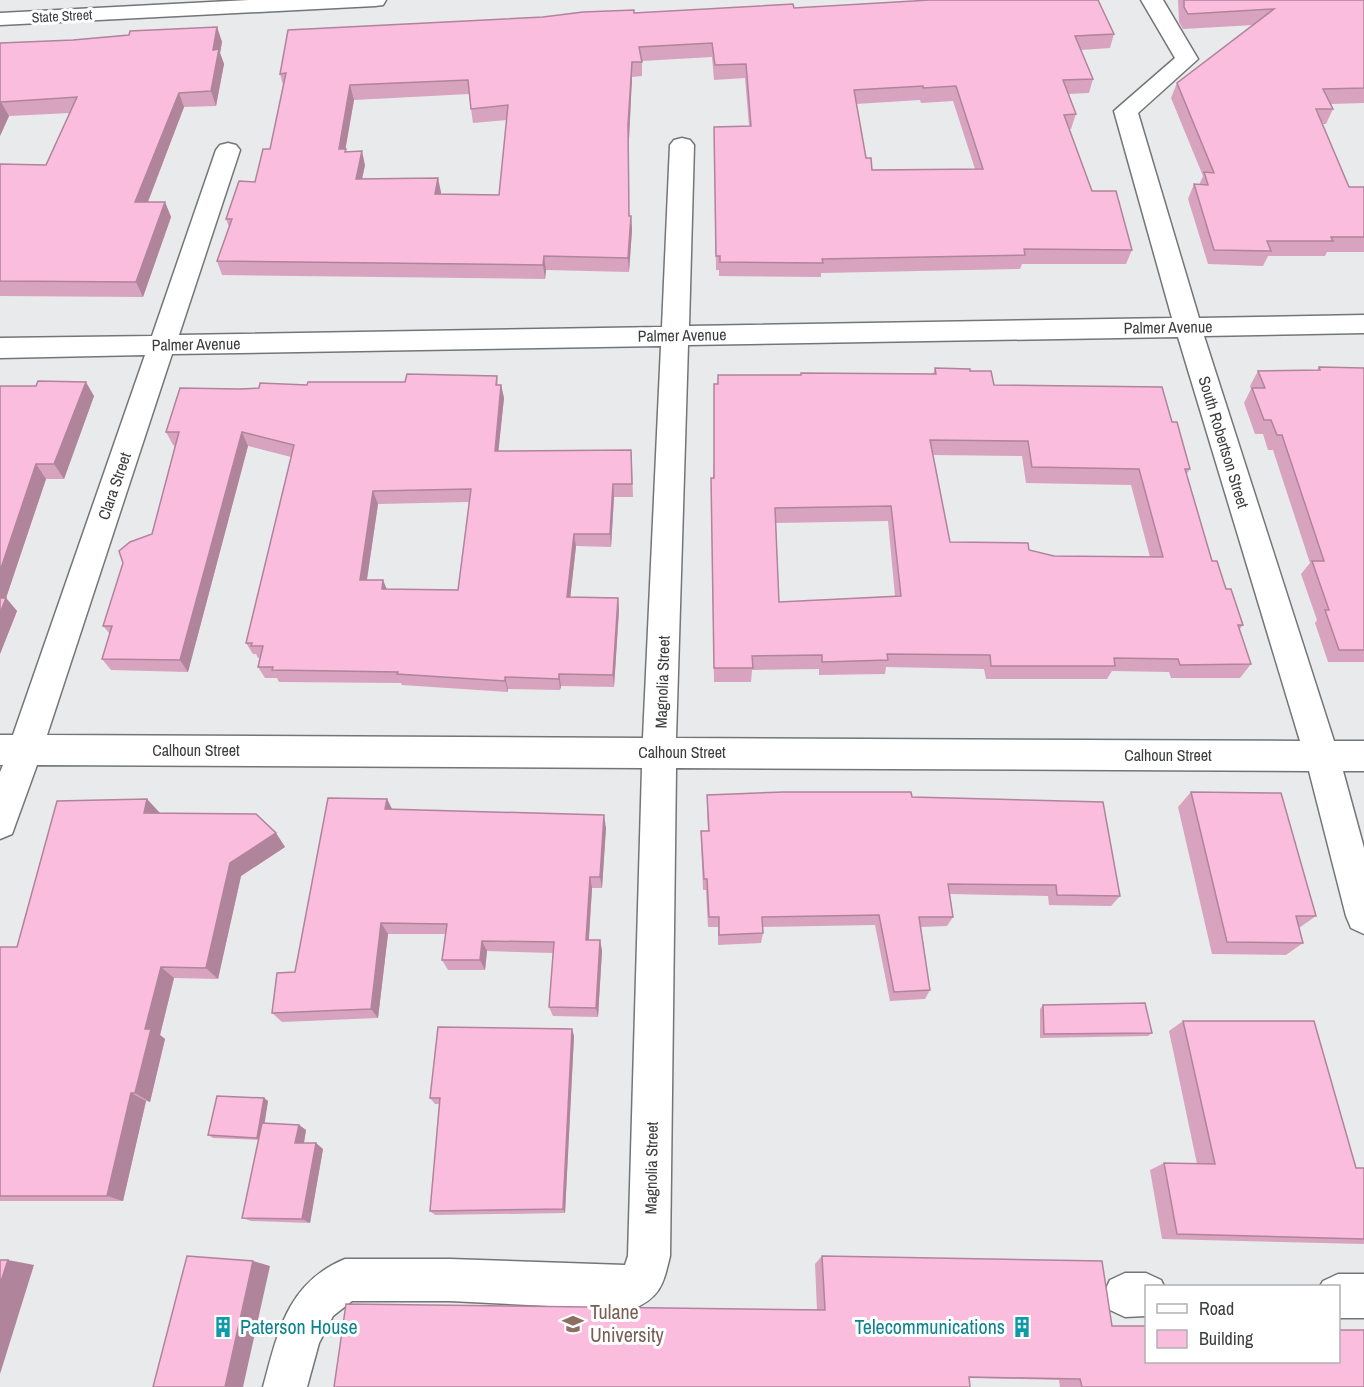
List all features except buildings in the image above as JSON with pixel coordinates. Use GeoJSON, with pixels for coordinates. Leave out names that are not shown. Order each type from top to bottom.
{"type":"FeatureCollection","features":[{"type":"Feature","properties":{"kind":"street","name":"State Street"},"geometry":{"type":"LineString","coordinates":[[0,19],[375,0]]}},
{"type":"Feature","properties":{"kind":"street","name":"South Robertson Street"},"geometry":{"type":"LineString","coordinates":[[1152,0],[1186,59],[1126,111],[1188,327],[1322,756],[1364,916]]}},
{"type":"Feature","properties":{"kind":"street","name":"Magnolia Street"},"geometry":{"type":"LineString","coordinates":[[285,1387],[299,1336],[318,1301],[345,1280],[450,1280],[631,1288],[643,1278],[649,1256],[659,752],[682,145]]}},
{"type":"Feature","properties":{"kind":"street","name":"Clara Street"},"geometry":{"type":"LineString","coordinates":[[0,823],[12,750],[162,345],[228,150]]}},
{"type":"Feature","properties":{"kind":"street","name":"Palmer Avenue"},"geometry":{"type":"LineString","coordinates":[[0,348],[1364,324]]}},
{"type":"Feature","properties":{"kind":"street","name":"Calhoun Street"},"geometry":{"type":"LineString","coordinates":[[12,750],[1364,756]]}},
{"type":"Feature","properties":{"kind":"street"},"geometry":{"type":"LineString","coordinates":[[1340,1296],[1364,1296]]}},
{"type":"Feature","properties":{"kind":"place","name":"Tulane University"},"geometry":{"type":"Point","coordinates":[573,1324]}},
{"type":"Feature","properties":{"kind":"place","name":"Paterson House"},"geometry":{"type":"Point","coordinates":[223,1327]}},
{"type":"Feature","properties":{"kind":"place","name":"Telecommunications"},"geometry":{"type":"Point","coordinates":[1022,1327]}}]}
